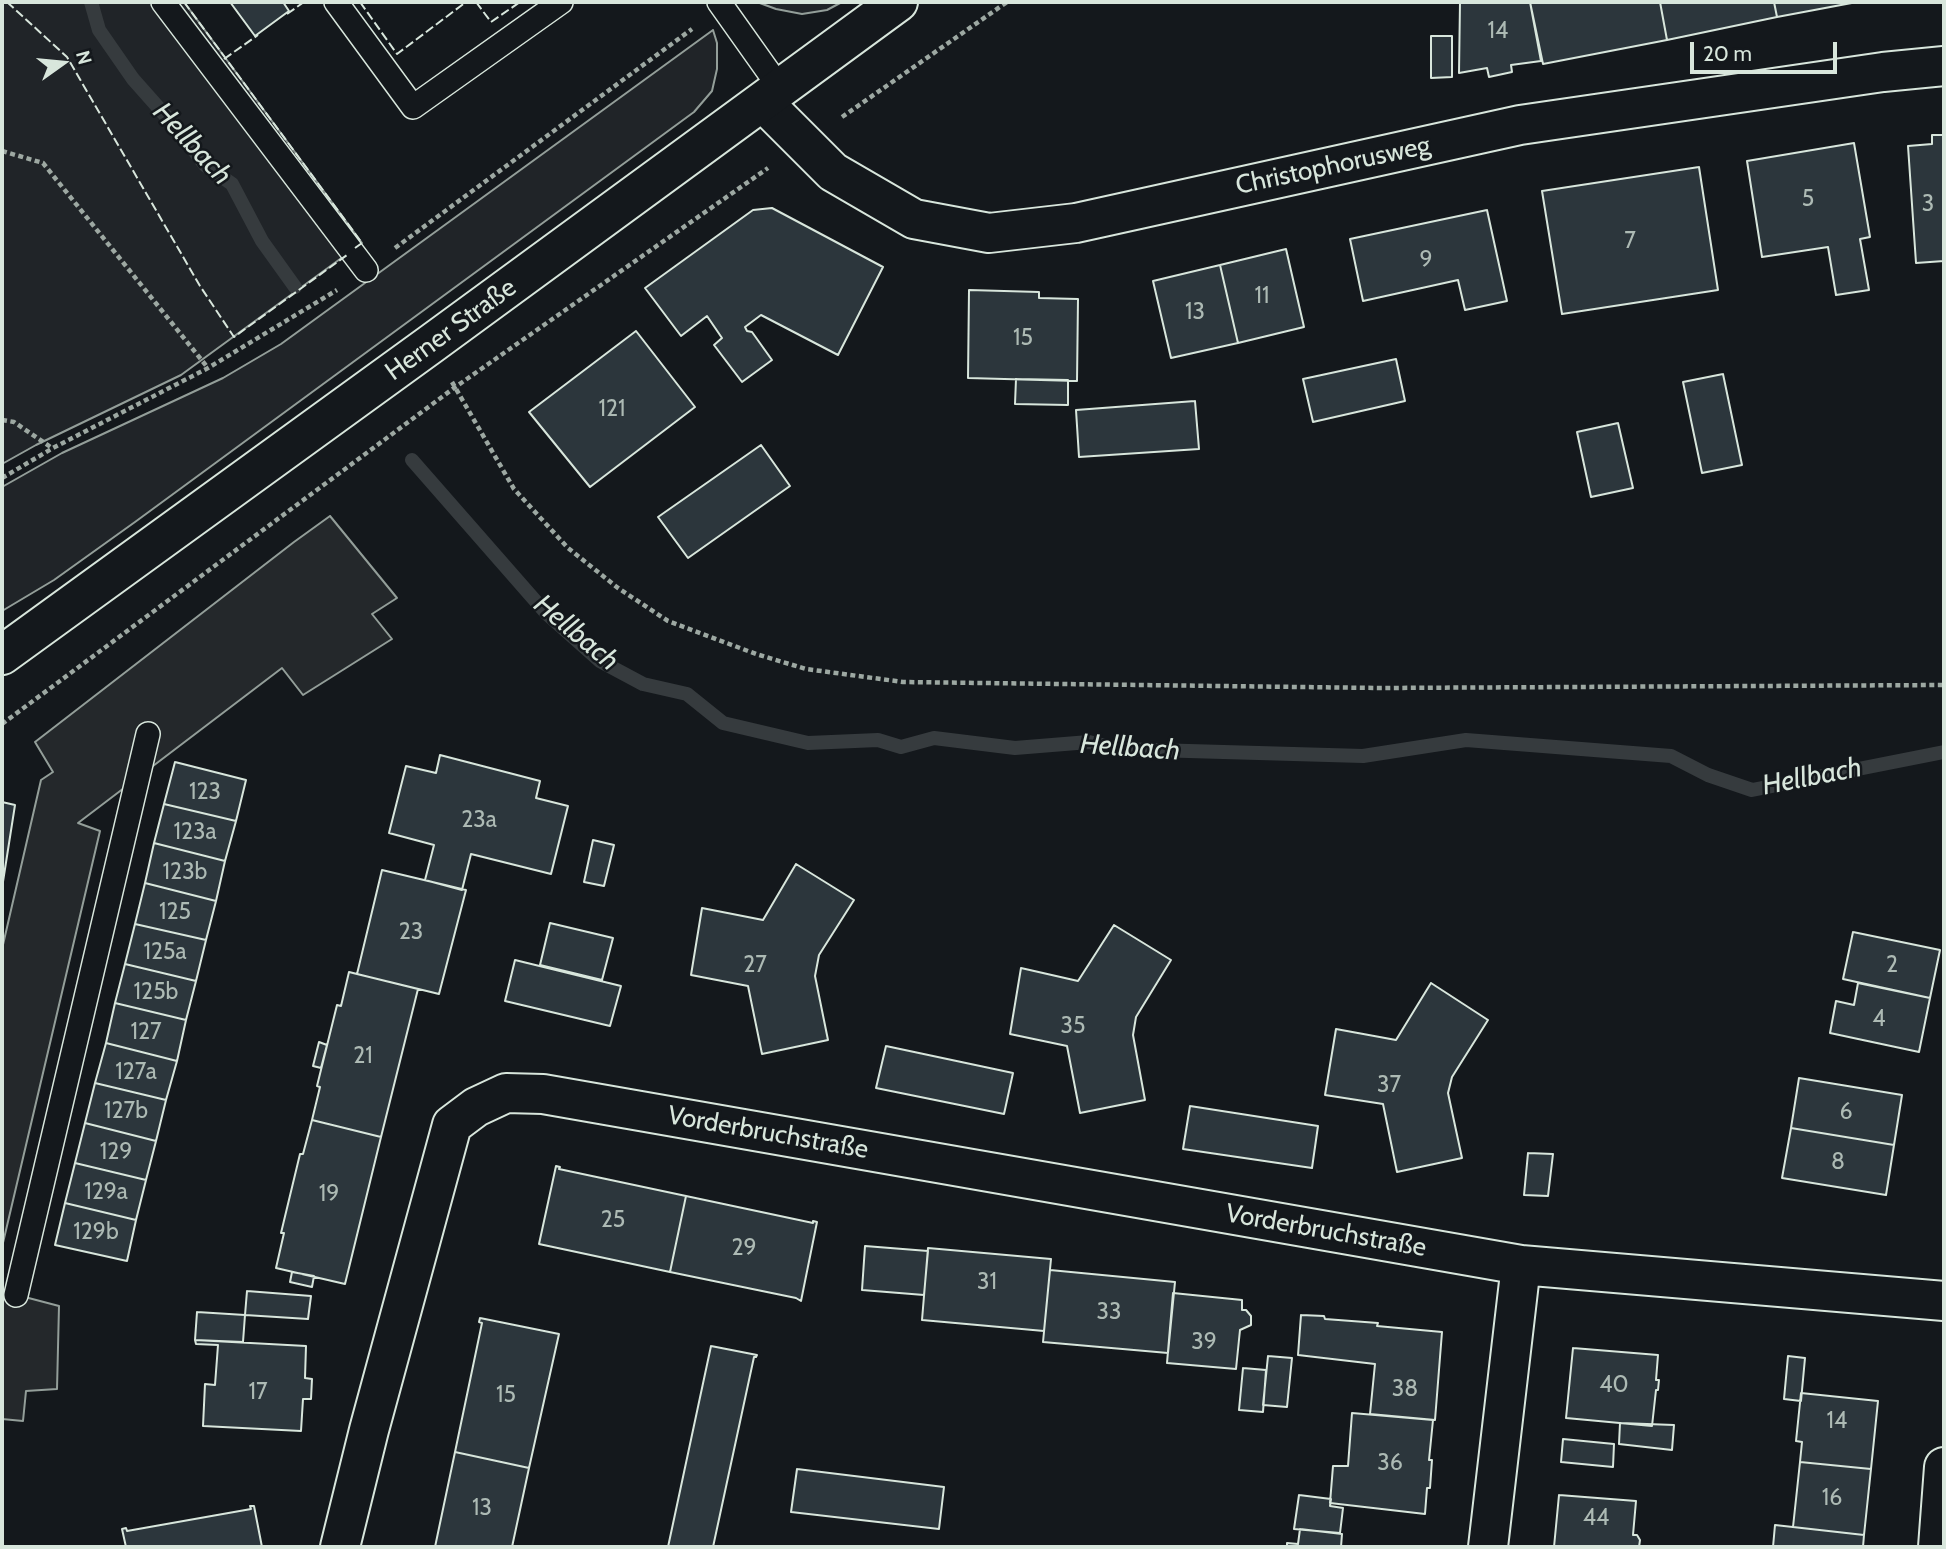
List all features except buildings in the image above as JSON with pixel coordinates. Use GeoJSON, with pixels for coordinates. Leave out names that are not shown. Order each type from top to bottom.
{"type":"FeatureCollection","features":[{"type":"Feature","properties":{"kind":"street","name":"Herner Straße"},"geometry":{"type":"LineString","coordinates":[[2,655],[898,2]]}},
{"type":"Feature","properties":{"kind":"street","name":"Christophorusweg"},"geometry":{"type":"LineString","coordinates":[[771,95],[806,142],[833,172],[914,219],[989,233],[1076,223],[1520,125],[1883,72],[1944,66]]}},
{"type":"Feature","properties":{"kind":"street","name":"Vorderbruchstraße"},"geometry":{"type":"LineString","coordinates":[[340,1547],[452,1125],[476,1107],[506,1093],[557,1096],[1521,1265],[1944,1301]]}},
{"type":"Feature","properties":{"kind":"street"},"geometry":{"type":"LineString","coordinates":[[1488,1547],[1521,1265]]}},
{"type":"Feature","properties":{"kind":"street"},"geometry":{"type":"LineString","coordinates":[[1938,1547],[1944,1467]]}},
{"type":"Feature","properties":{"kind":"lane"},"geometry":{"type":"LineString","coordinates":[[163,2],[366,270]]}},
{"type":"Feature","properties":{"kind":"lane"},"geometry":{"type":"LineString","coordinates":[[336,2],[413,107],[561,2]]}},
{"type":"Feature","properties":{"kind":"lane"},"geometry":{"type":"LineString","coordinates":[[719,2],[771,95]]}},
{"type":"Feature","properties":{"kind":"lane"},"geometry":{"type":"LineString","coordinates":[[16,1295],[148,734]]}},
{"type":"Feature","properties":{"kind":"path"},"geometry":{"type":"LineString","coordinates":[[2,724],[454,388],[1007,2]]}},
{"type":"Feature","properties":{"kind":"path"},"geometry":{"type":"LineString","coordinates":[[2,151],[43,163],[208,368]]}},
{"type":"Feature","properties":{"kind":"path"},"geometry":{"type":"LineString","coordinates":[[431,344],[514,489],[568,548],[608,580],[668,621],[756,654],[806,669],[903,681],[1380,688],[1944,685]]}},
{"type":"Feature","properties":{"kind":"path"},"geometry":{"type":"LineString","coordinates":[[2,421],[14,422],[53,448]]}},
{"type":"Feature","properties":{"kind":"shaded area"},"geometry":{"type":"Polygon","coordinates":[[[2,2],[184,2],[362,243],[181,375],[2,464],[2,2]]]}},
{"type":"Feature","properties":{"kind":"shaded area"},"geometry":{"type":"Polygon","coordinates":[[[757,2],[842,2],[827,10],[802,14],[757,2]]]}},
{"type":"Feature","properties":{"kind":"shaded area"},"geometry":{"type":"Polygon","coordinates":[[[713,30],[717,43],[717,69],[712,91],[694,112],[135,522],[54,580],[2,611],[2,487],[62,453],[223,378],[281,344],[713,30]]]}},
{"type":"Feature","properties":{"kind":"shaded area"},"geometry":{"type":"Polygon","coordinates":[[[330,516],[397,598],[372,614],[392,639],[303,695],[282,668],[78,823],[100,831],[2,1247],[2,949],[41,780],[53,772],[35,742],[330,516]]]}},
{"type":"Feature","properties":{"kind":"shaded area"},"geometry":{"type":"Polygon","coordinates":[[[2,1291],[59,1306],[57,1389],[26,1391],[23,1421],[2,1419],[2,1291]]]}},
{"type":"Feature","properties":{"kind":"waterway","name":"Hellbach"},"geometry":{"type":"LineString","coordinates":[[91,2],[99,30],[133,79],[205,165],[232,184],[262,241],[295,287]]}},
{"type":"Feature","properties":{"kind":"waterway","name":"Hellbach"},"geometry":{"type":"LineString","coordinates":[[412,460],[546,613],[600,661],[643,684],[687,694],[723,723],[808,743],[878,740],[901,747],[934,738],[1015,748],[1089,742],[1119,749],[1363,756],[1466,740],[1671,756],[1708,775],[1752,790],[1944,752]]}},
{"type":"Feature","properties":{"kind":"fence"},"geometry":{"type":"LineString","coordinates":[[7,2],[67,57],[200,286],[234,337],[347,255]]}},
{"type":"Feature","properties":{"kind":"fence"},"geometry":{"type":"LineString","coordinates":[[184,2],[362,243],[355,248]]}},
{"type":"Feature","properties":{"kind":"fence"},"geometry":{"type":"LineString","coordinates":[[287,14],[304,2]]}},
{"type":"Feature","properties":{"kind":"fence"},"geometry":{"type":"LineString","coordinates":[[360,2],[397,54],[466,2]]}},
{"type":"Feature","properties":{"kind":"fence"},"geometry":{"type":"LineString","coordinates":[[476,2],[491,22],[520,2]]}},
{"type":"Feature","properties":{"kind":"fence"},"geometry":{"type":"LineString","coordinates":[[224,59],[258,35]]}}]}
